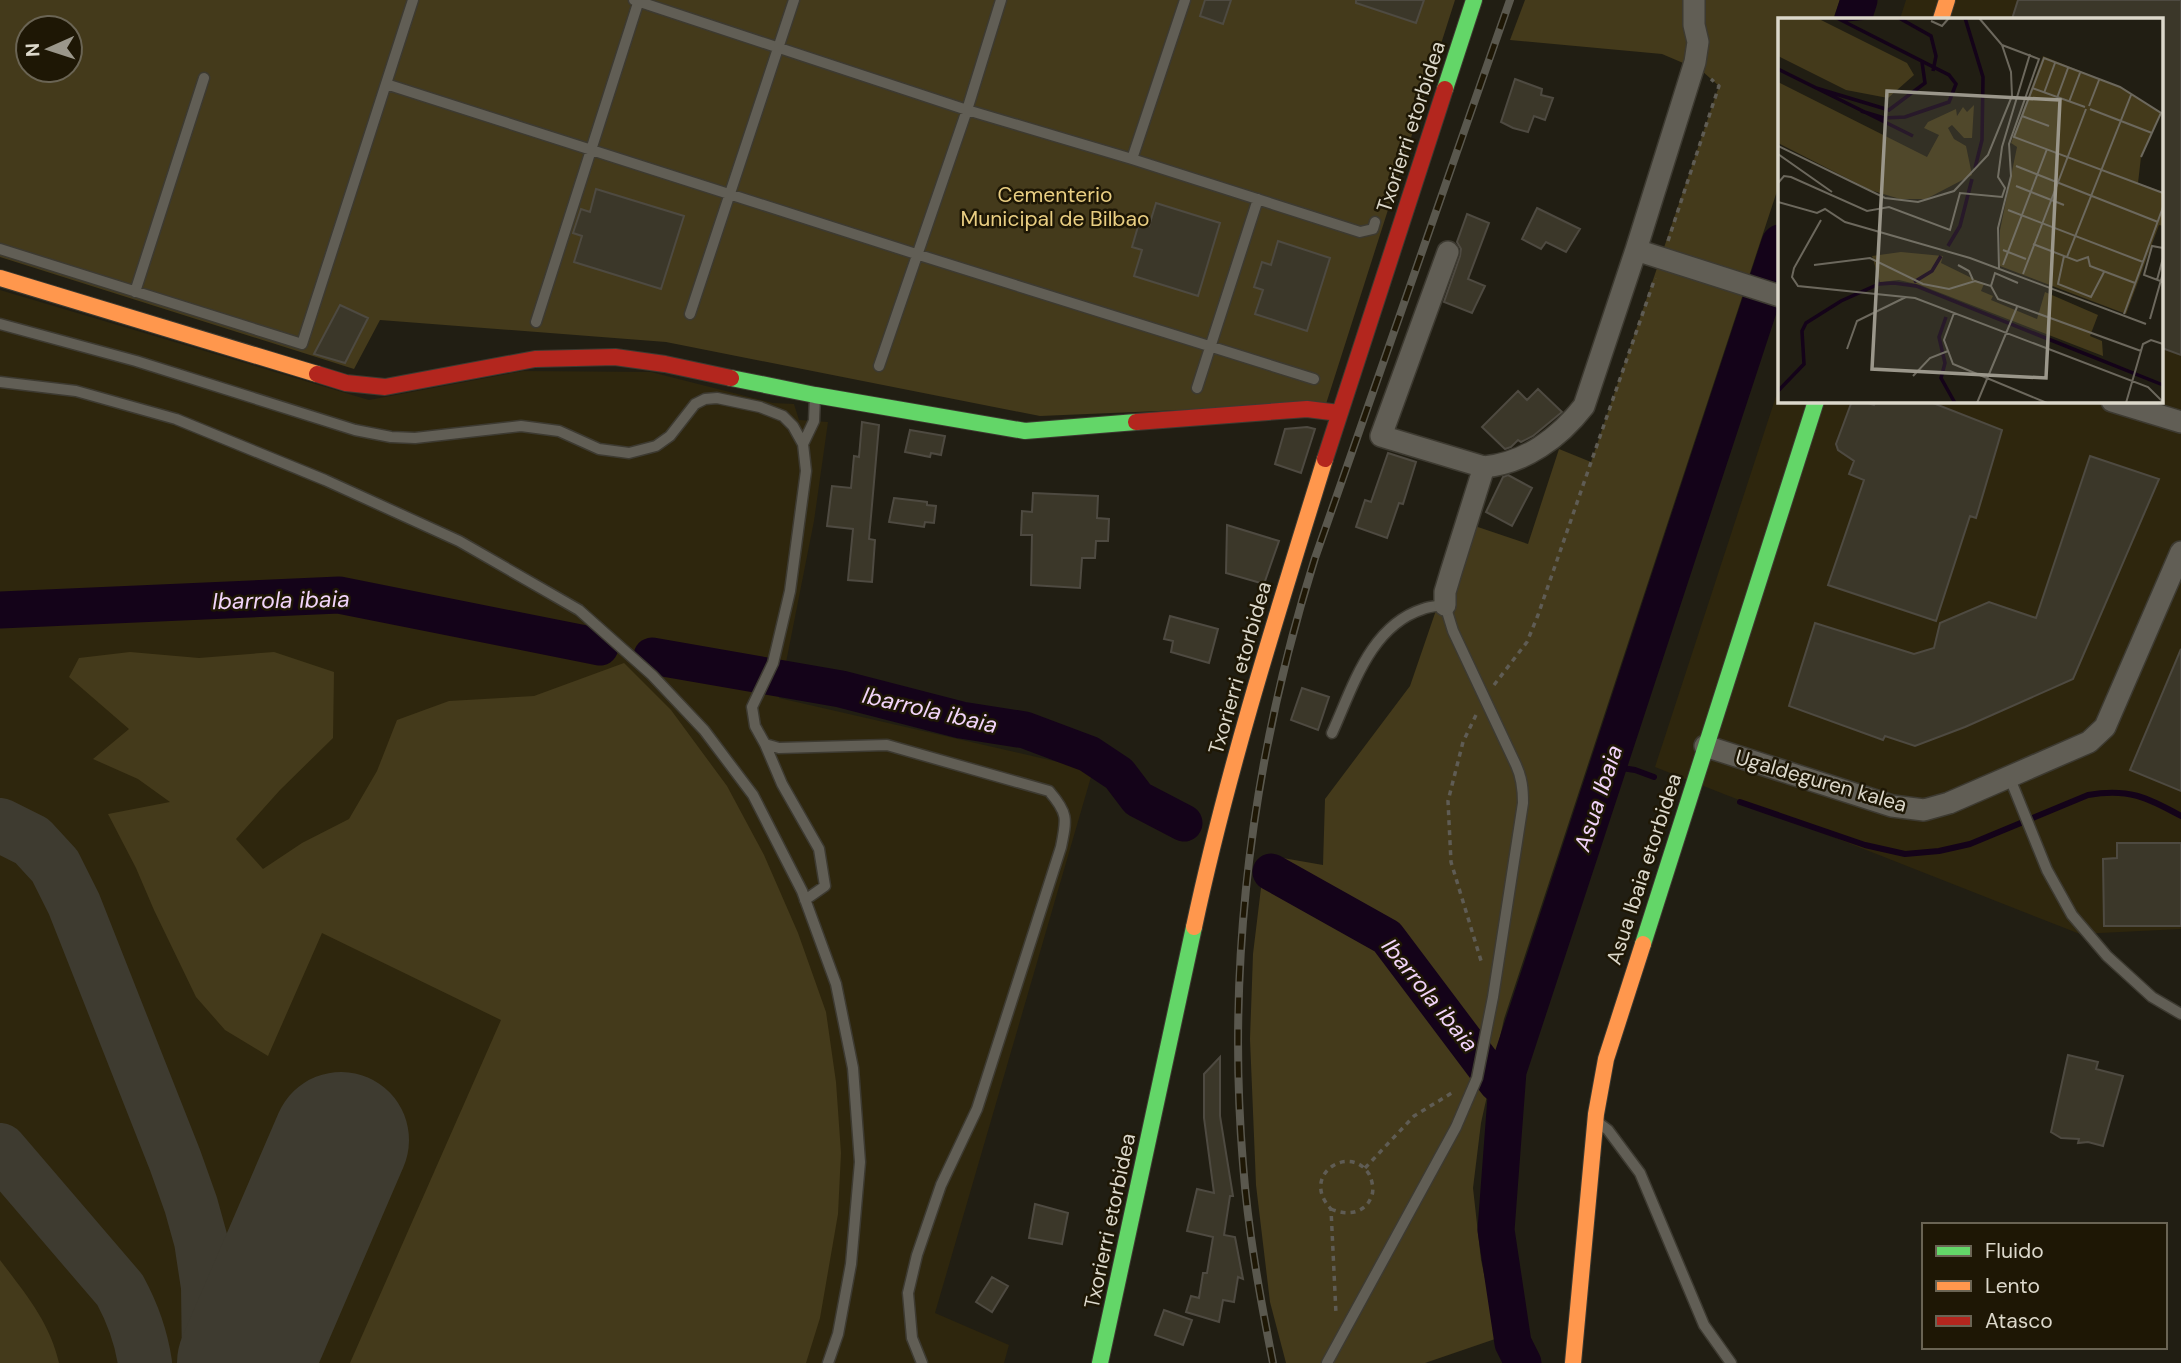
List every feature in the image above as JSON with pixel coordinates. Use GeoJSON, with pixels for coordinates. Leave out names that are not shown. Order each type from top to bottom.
{"type":"FeatureCollection","features":[{"type":"Feature","properties":{"kind":"street","name":"Txorierri etorbidea"},"geometry":{"type":"LineString","coordinates":[[1100,1363],[1206,870],[1269,639],[1339,413],[1474,0]]}},
{"type":"Feature","properties":{"kind":"street"},"geometry":{"type":"LineString","coordinates":[[1448,252],[1381,436],[1484,467],[1501,466],[1538,449],[1571,422],[1584,406],[1695,62],[1698,41],[1693,25],[1694,0]]}},
{"type":"Feature","properties":{"kind":"street"},"geometry":{"type":"LineString","coordinates":[[1941,18],[1947,0]]}},
{"type":"Feature","properties":{"kind":"street"},"geometry":{"type":"LineString","coordinates":[[1636,250],[1778,295]]}},
{"type":"Feature","properties":{"kind":"street"},"geometry":{"type":"LineString","coordinates":[[0,278],[361,386],[385,387],[535,359],[615,357],[665,363],[815,395],[1025,431],[1307,409],[1339,413]]}},
{"type":"Feature","properties":{"kind":"street","name":"Asua Ibaia etorbidea"},"geometry":{"type":"LineString","coordinates":[[1573,1363],[1595,1121],[1606,1059],[1816,402]]}},
{"type":"Feature","properties":{"kind":"street"},"geometry":{"type":"LineString","coordinates":[[2115,402],[2181,422]]}},
{"type":"Feature","properties":{"kind":"street"},"geometry":{"type":"LineString","coordinates":[[1445,605],[1451,572],[1484,467]]}},
{"type":"Feature","properties":{"kind":"street","name":"Ugaldeguren kalea"},"geometry":{"type":"LineString","coordinates":[[1705,747],[1892,806],[1924,810],[1949,803],[2089,742],[2105,727],[2181,552]]}},
{"type":"Feature","properties":{"kind":"lane"},"geometry":{"type":"LineString","coordinates":[[0,249],[302,344],[413,0]]}},
{"type":"Feature","properties":{"kind":"lane"},"geometry":{"type":"LineString","coordinates":[[536,322],[637,0],[967,110],[1132,159],[1360,232],[1373,229],[1375,222]]}},
{"type":"Feature","properties":{"kind":"lane"},"geometry":{"type":"LineString","coordinates":[[690,314],[794,0]]}},
{"type":"Feature","properties":{"kind":"lane"},"geometry":{"type":"LineString","coordinates":[[880,366],[967,110],[1001,0]]}},
{"type":"Feature","properties":{"kind":"lane"},"geometry":{"type":"LineString","coordinates":[[1132,159],[1185,0]]}},
{"type":"Feature","properties":{"kind":"lane"},"geometry":{"type":"LineString","coordinates":[[135,292],[204,78]]}},
{"type":"Feature","properties":{"kind":"lane"},"geometry":{"type":"LineString","coordinates":[[386,84],[1314,379]]}},
{"type":"Feature","properties":{"kind":"lane"},"geometry":{"type":"LineString","coordinates":[[1197,388],[1258,199]]}},
{"type":"Feature","properties":{"kind":"lane"},"geometry":{"type":"LineString","coordinates":[[0,324],[136,361],[355,430],[391,437],[415,438],[521,426],[559,431],[599,449],[629,453],[656,446],[670,436],[695,404],[717,398],[760,407],[783,416],[793,426],[803,444],[806,471],[790,591],[774,663],[752,707],[755,726],[782,784],[819,849],[825,886],[805,900]]}},
{"type":"Feature","properties":{"kind":"lane"},"geometry":{"type":"LineString","coordinates":[[0,382],[76,391],[176,419],[325,480],[460,541],[579,610],[652,675],[704,730],[752,795],[805,900],[836,984],[853,1068],[860,1162],[851,1264],[838,1334],[828,1363]]}},
{"type":"Feature","properties":{"kind":"lane"},"geometry":{"type":"LineString","coordinates":[[803,444],[814,421],[815,395]]}},
{"type":"Feature","properties":{"kind":"lane"},"geometry":{"type":"LineString","coordinates":[[1327,1363],[1456,1126],[1477,1078],[1493,997],[1523,803],[1521,777],[1453,631],[1445,605],[1423,609],[1392,626],[1375,643],[1332,733]]}},
{"type":"Feature","properties":{"kind":"lane"},"geometry":{"type":"LineString","coordinates":[[765,744],[779,748],[887,746],[1049,791],[1064,808],[1065,829],[1061,847],[977,1109],[941,1185],[917,1255],[908,1293],[912,1338],[922,1363]]}},
{"type":"Feature","properties":{"kind":"lane"},"geometry":{"type":"LineString","coordinates":[[2009,776],[2047,870],[2072,915],[2107,956],[2152,997],[2181,1014]]}},
{"type":"Feature","properties":{"kind":"lane"},"geometry":{"type":"LineString","coordinates":[[1595,1121],[1608,1130],[1640,1173],[1704,1325],[1731,1363]]}},
{"type":"Feature","properties":{"kind":"path"},"geometry":{"type":"LineString","coordinates":[[1493,997],[1451,862],[1448,802],[1463,743],[1484,697],[1527,642],[1538,615],[1662,259],[1719,86],[1695,62]]}},
{"type":"Feature","properties":{"kind":"path"},"geometry":{"type":"LineString","coordinates":[[1364,1168],[1414,1116],[1477,1078]]}},
{"type":"Feature","properties":{"kind":"path"},"geometry":{"type":"LineString","coordinates":[[1345,1161],[1364,1168],[1373,1186],[1372,1196],[1367,1204],[1350,1214],[1340,1214],[1331,1209],[1320,1191],[1326,1171],[1334,1164],[1345,1161]]}},
{"type":"Feature","properties":{"kind":"path"},"geometry":{"type":"LineString","coordinates":[[1331,1209],[1337,1345]]}},
{"type":"Feature","properties":{"kind":"shaded area"},"geometry":{"type":"Polygon","coordinates":[[[1906,0],[2181,0],[2181,929],[2080,934],[1655,767],[1778,390],[1778,402],[2164,402],[2164,18],[1900,18],[1906,0]]]}},
{"type":"Feature","properties":{"kind":"shaded area"},"geometry":{"type":"Polygon","coordinates":[[[0,290],[369,400],[523,371],[651,372],[773,403],[794,404],[799,420],[828,422],[814,521],[779,698],[1093,770],[935,1313],[1009,1345],[1004,1363],[0,1363],[0,290]]]}},
{"type":"Feature","properties":{"kind":"green space","name":"Cementerio Municipal de Bilbao"},"geometry":{"type":"Polygon","coordinates":[[[0,0],[1455,0],[1326,404],[1040,416],[666,342],[380,320],[354,369],[0,257],[0,0]]]}},
{"type":"Feature","properties":{"kind":"green space"},"geometry":{"type":"Polygon","coordinates":[[[1525,0],[1840,0],[1833,18],[1778,18],[1778,188],[1504,1019],[1481,1123],[1473,1188],[1481,1260],[1498,1338],[1425,1363],[1286,1363],[1270,1302],[1256,1185],[1250,1039],[1253,954],[1265,855],[1323,865],[1325,799],[1410,686],[1466,523],[1528,544],[1559,449],[1591,462],[1719,86],[1702,71],[1662,54],[1510,40],[1525,0]]]}},
{"type":"Feature","properties":{"kind":"green space"},"geometry":{"type":"Polygon","coordinates":[[[130,652],[199,658],[274,652],[334,672],[333,738],[280,790],[236,839],[263,869],[302,843],[349,819],[377,771],[397,720],[449,701],[534,696],[624,663],[671,710],[727,786],[764,855],[798,933],[826,1012],[836,1082],[841,1153],[838,1214],[820,1318],[806,1363],[350,1363],[501,1020],[322,933],[268,1056],[225,1030],[196,997],[108,814],[170,802],[138,779],[93,759],[129,729],[69,677],[79,658],[130,652]]]}},
{"type":"Feature","properties":{"kind":"green space"},"geometry":{"type":"Polygon","coordinates":[[[0,1260],[43,1321],[59,1363],[0,1363],[0,1260]]]}},
{"type":"Feature","properties":{"kind":"building"},"geometry":{"type":"Polygon","coordinates":[[[1205,0],[1231,0],[1223,24],[1200,16],[1205,0]]]}},
{"type":"Feature","properties":{"kind":"building"},"geometry":{"type":"Polygon","coordinates":[[[1356,0],[1424,0],[1416,23],[1356,3],[1356,0]]]}},
{"type":"Feature","properties":{"kind":"building"},"geometry":{"type":"Polygon","coordinates":[[[2018,0],[2181,0],[2181,355],[2164,349],[2164,18],[2012,18],[2018,0]]]}},
{"type":"Feature","properties":{"kind":"building"},"geometry":{"type":"Polygon","coordinates":[[[1515,79],[1542,89],[1541,95],[1553,98],[1545,120],[1534,116],[1528,132],[1501,122],[1515,79]]]}},
{"type":"Feature","properties":{"kind":"building"},"geometry":{"type":"Polygon","coordinates":[[[596,189],[684,216],[661,289],[574,262],[582,236],[573,233],[581,209],[590,212],[596,189]]]}},
{"type":"Feature","properties":{"kind":"building"},"geometry":{"type":"Polygon","coordinates":[[[1156,203],[1220,223],[1198,296],[1134,276],[1142,250],[1132,247],[1139,223],[1149,226],[1156,203]]]}},
{"type":"Feature","properties":{"kind":"building"},"geometry":{"type":"Polygon","coordinates":[[[1537,208],[1580,229],[1566,252],[1546,242],[1541,249],[1522,239],[1537,208]]]}},
{"type":"Feature","properties":{"kind":"building"},"geometry":{"type":"Polygon","coordinates":[[[1467,214],[1489,223],[1468,279],[1485,286],[1472,313],[1444,302],[1460,256],[1461,249],[1457,242],[1467,214]]]}},
{"type":"Feature","properties":{"kind":"building"},"geometry":{"type":"Polygon","coordinates":[[[1278,241],[1330,258],[1307,331],[1255,314],[1263,290],[1254,287],[1262,262],[1271,265],[1278,241]]]}},
{"type":"Feature","properties":{"kind":"building"},"geometry":{"type":"Polygon","coordinates":[[[340,305],[368,318],[345,363],[314,354],[340,305]]]}},
{"type":"Feature","properties":{"kind":"building"},"geometry":{"type":"Polygon","coordinates":[[[1538,389],[1562,412],[1533,436],[1521,442],[1518,440],[1505,449],[1482,427],[1518,391],[1527,400],[1538,389]]]}},
{"type":"Feature","properties":{"kind":"building"},"geometry":{"type":"Polygon","coordinates":[[[1852,402],[1874,405],[1876,402],[1931,402],[2002,430],[1976,518],[1970,516],[1936,621],[1828,585],[1864,480],[1849,474],[1854,461],[1838,450],[1836,444],[1852,402]]]}},
{"type":"Feature","properties":{"kind":"building"},"geometry":{"type":"Polygon","coordinates":[[[862,422],[879,425],[869,539],[875,540],[872,582],[848,580],[853,529],[827,526],[832,486],[851,488],[854,456],[859,457],[862,422]]]}},
{"type":"Feature","properties":{"kind":"building"},"geometry":{"type":"Polygon","coordinates":[[[1285,429],[1315,429],[1301,473],[1275,464],[1285,429]]]}},
{"type":"Feature","properties":{"kind":"building"},"geometry":{"type":"Polygon","coordinates":[[[910,430],[945,436],[941,455],[931,453],[930,457],[905,452],[910,430]]]}},
{"type":"Feature","properties":{"kind":"building"},"geometry":{"type":"Polygon","coordinates":[[[1388,453],[1416,462],[1403,504],[1399,503],[1387,538],[1356,527],[1365,500],[1371,502],[1388,453]]]}},
{"type":"Feature","properties":{"kind":"building"},"geometry":{"type":"Polygon","coordinates":[[[2090,456],[2159,479],[2073,679],[1915,746],[1885,736],[1883,740],[1789,706],[1815,623],[1914,654],[1934,648],[1940,623],[1989,602],[2036,618],[2090,456]]]}},
{"type":"Feature","properties":{"kind":"building"},"geometry":{"type":"Polygon","coordinates":[[[1508,475],[1532,488],[1512,526],[1486,512],[1503,477],[1508,475]]]}},
{"type":"Feature","properties":{"kind":"building"},"geometry":{"type":"Polygon","coordinates":[[[1033,493],[1098,496],[1097,518],[1109,519],[1108,541],[1096,541],[1095,558],[1082,558],[1080,588],[1031,585],[1032,535],[1021,535],[1022,511],[1032,512],[1033,493]]]}},
{"type":"Feature","properties":{"kind":"building"},"geometry":{"type":"Polygon","coordinates":[[[894,498],[927,502],[927,505],[936,506],[934,523],[925,522],[924,527],[889,522],[894,498]]]}},
{"type":"Feature","properties":{"kind":"building"},"geometry":{"type":"Polygon","coordinates":[[[1227,525],[1279,541],[1264,584],[1226,573],[1227,525]]]}},
{"type":"Feature","properties":{"kind":"building"},"geometry":{"type":"Polygon","coordinates":[[[1170,616],[1218,629],[1209,663],[1171,652],[1173,641],[1164,639],[1170,616]]]}},
{"type":"Feature","properties":{"kind":"building"},"geometry":{"type":"Polygon","coordinates":[[[2181,649],[2181,791],[2130,770],[2181,649]]]}},
{"type":"Feature","properties":{"kind":"building"},"geometry":{"type":"Polygon","coordinates":[[[1302,688],[1329,697],[1318,730],[1291,720],[1302,688]]]}},
{"type":"Feature","properties":{"kind":"building"},"geometry":{"type":"Polygon","coordinates":[[[2117,843],[2181,843],[2181,926],[2104,926],[2103,859],[2117,858],[2117,843]]]}},
{"type":"Feature","properties":{"kind":"building"},"geometry":{"type":"Polygon","coordinates":[[[2068,1055],[2098,1062],[2096,1069],[2123,1076],[2103,1146],[2088,1142],[2078,1143],[2079,1139],[2061,1138],[2051,1132],[2068,1055]]]}},
{"type":"Feature","properties":{"kind":"building"},"geometry":{"type":"Polygon","coordinates":[[[1220,1057],[1220,1116],[1233,1196],[1230,1196],[1224,1235],[1235,1237],[1243,1279],[1238,1277],[1234,1302],[1223,1300],[1219,1322],[1186,1312],[1191,1296],[1199,1298],[1203,1273],[1207,1273],[1213,1237],[1187,1231],[1197,1189],[1214,1193],[1204,1118],[1204,1074],[1220,1057]]]}},
{"type":"Feature","properties":{"kind":"building"},"geometry":{"type":"Polygon","coordinates":[[[1035,1204],[1068,1213],[1062,1244],[1029,1238],[1035,1204]]]}},
{"type":"Feature","properties":{"kind":"building"},"geometry":{"type":"Polygon","coordinates":[[[992,1277],[1008,1286],[992,1312],[976,1302],[992,1277]]]}},
{"type":"Feature","properties":{"kind":"building"},"geometry":{"type":"Polygon","coordinates":[[[1164,1310],[1192,1320],[1183,1345],[1155,1335],[1164,1310]]]}},
{"type":"Feature","properties":{"kind":"waterway","name":"Asua Ibaia"},"geometry":{"type":"LineString","coordinates":[[1853,18],[1859,0]]}},
{"type":"Feature","properties":{"kind":"waterway","name":"Asua Ibaia"},"geometry":{"type":"LineString","coordinates":[[1523,1363],[1513,1343],[1496,1230],[1508,1071],[1778,249]]}},
{"type":"Feature","properties":{"kind":"waterway","name":"Ibarrola ibaia"},"geometry":{"type":"LineString","coordinates":[[0,610],[339,595],[600,647]]}},
{"type":"Feature","properties":{"kind":"waterway","name":"Ibarrola ibaia"},"geometry":{"type":"LineString","coordinates":[[652,656],[841,689],[961,720],[1025,730],[1089,754],[1119,774],[1138,799],[1184,823]]}},
{"type":"Feature","properties":{"kind":"waterway"},"geometry":{"type":"LineString","coordinates":[[1609,766],[1635,770],[1654,777]]}},
{"type":"Feature","properties":{"kind":"waterway"},"geometry":{"type":"LineString","coordinates":[[1740,802],[1865,845],[1905,854],[1939,851],[1970,844],[2088,795],[2102,793],[2137,796],[2181,816]]}},
{"type":"Feature","properties":{"kind":"waterway","name":"Ibarrola ibaia"},"geometry":{"type":"LineString","coordinates":[[1271,872],[1387,937],[1505,1090]]}},
{"type":"Feature","properties":{"kind":"taxiway"},"geometry":{"type":"LineString","coordinates":[[0,825],[32,841],[55,866],[74,904],[175,1160],[201,1241],[208,1287],[209,1363]]}},
{"type":"Feature","properties":{"kind":"taxiway"},"geometry":{"type":"LineString","coordinates":[[0,1150],[120,1290],[136,1325],[145,1363]]}},
{"type":"Feature","properties":{"kind":"runway"},"geometry":{"type":"LineString","coordinates":[[245,1363],[341,1140]]}},
{"type":"Feature","properties":{"kind":"railway"},"geometry":{"type":"LineString","coordinates":[[1273,1363],[1248,1214],[1239,1087],[1238,1010],[1242,933],[1260,782],[1293,632],[1315,558],[1510,0]]}},
{"type":"Feature","properties":{"kind":"traffic: fast"},"geometry":{"type":"LineString","coordinates":[[1445,89],[1474,0]]}},
{"type":"Feature","properties":{"kind":"traffic: fast"},"geometry":{"type":"LineString","coordinates":[[731,378],[1025,431],[1136,422]]}},
{"type":"Feature","properties":{"kind":"traffic: fast"},"geometry":{"type":"LineString","coordinates":[[1643,944],[1816,402]]}},
{"type":"Feature","properties":{"kind":"traffic: fast"},"geometry":{"type":"LineString","coordinates":[[1100,1363],[1194,927]]}},
{"type":"Feature","properties":{"kind":"traffic: slow"},"geometry":{"type":"LineString","coordinates":[[1941,18],[1947,0]]}},
{"type":"Feature","properties":{"kind":"traffic: slow"},"geometry":{"type":"LineString","coordinates":[[0,278],[317,374]]}},
{"type":"Feature","properties":{"kind":"traffic: slow"},"geometry":{"type":"LineString","coordinates":[[1194,927],[1238,750],[1325,459]]}},
{"type":"Feature","properties":{"kind":"traffic: slow"},"geometry":{"type":"LineString","coordinates":[[1573,1363],[1596,1114],[1606,1059],[1643,944]]}},
{"type":"Feature","properties":{"kind":"traffic: jam"},"geometry":{"type":"LineString","coordinates":[[1325,459],[1445,89]]}},
{"type":"Feature","properties":{"kind":"traffic: jam"},"geometry":{"type":"LineString","coordinates":[[317,374],[346,383],[385,387],[535,359],[615,357],[731,378]]}},
{"type":"Feature","properties":{"kind":"traffic: jam"},"geometry":{"type":"LineString","coordinates":[[1136,422],[1307,409],[1339,413]]}}]}
